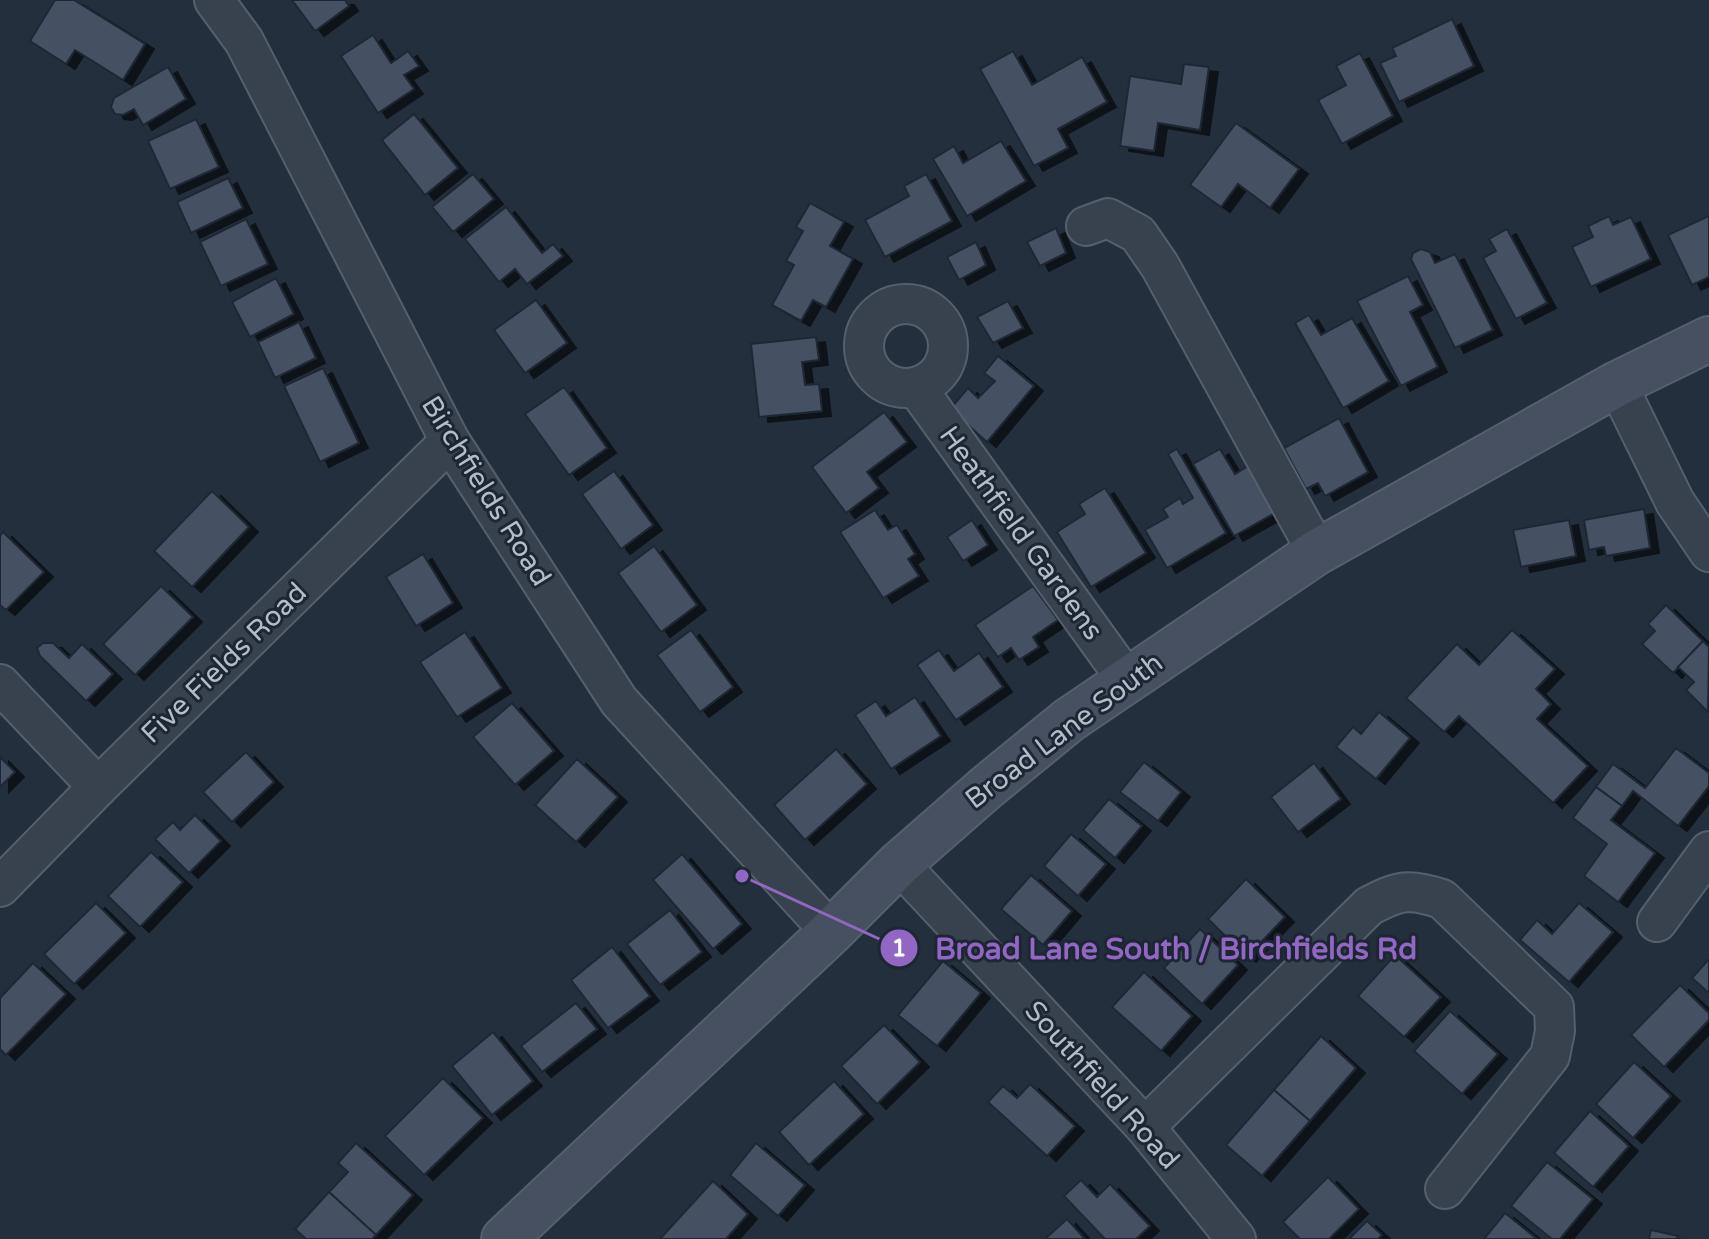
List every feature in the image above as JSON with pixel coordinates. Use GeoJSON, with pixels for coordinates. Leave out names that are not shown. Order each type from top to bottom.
{"type":"FeatureCollection","features":[{"type":"Feature","properties":{"kind":"street","name":"Birchfields Road"},"geometry":{"type":"LineString","coordinates":[[214,0],[244,41],[450,441],[619,701],[831,932]]}},
{"type":"Feature","properties":{"kind":"street"},"geometry":{"type":"LineString","coordinates":[[1086,226],[1108,218],[1138,234],[1160,266],[1317,552]]}},
{"type":"Feature","properties":{"kind":"street","name":"Broad Lane South"},"geometry":{"type":"LineString","coordinates":[[504,1239],[831,932],[899,864],[1069,720],[1317,552],[1617,384],[1709,339]]}},
{"type":"Feature","properties":{"kind":"street"},"geometry":{"type":"LineString","coordinates":[[1617,384],[1675,502],[1709,552]]}},
{"type":"Feature","properties":{"kind":"street","name":"Heathfield Gardens"},"geometry":{"type":"LineString","coordinates":[[916,387],[1127,680]]}},
{"type":"Feature","properties":{"kind":"street","name":"Five Fields Road"},"geometry":{"type":"LineString","coordinates":[[0,887],[450,441]]}},
{"type":"Feature","properties":{"kind":"street"},"geometry":{"type":"LineString","coordinates":[[0,684],[98,787]]}},
{"type":"Feature","properties":{"kind":"street"},"geometry":{"type":"LineString","coordinates":[[1657,922],[1709,851]]}},
{"type":"Feature","properties":{"kind":"street","name":"Southfield Road"},"geometry":{"type":"LineString","coordinates":[[899,864],[1145,1127],[1224,1235]]}},
{"type":"Feature","properties":{"kind":"street"},"geometry":{"type":"LineString","coordinates":[[1145,1127],[1369,906],[1395,893],[1419,892],[1442,899],[1554,1007],[1555,1031],[1550,1056],[1445,1189]]}},
{"type":"Feature","properties":{"kind":"building"},"geometry":{"type":"Polygon","coordinates":[[[55,0],[74,0],[145,44],[123,80],[75,50],[66,64],[30,41],[55,0]]]}},
{"type":"Feature","properties":{"kind":"building"},"geometry":{"type":"Polygon","coordinates":[[[292,0],[345,0],[349,6],[315,31],[292,0]]]}},
{"type":"Feature","properties":{"kind":"building"},"geometry":{"type":"Polygon","coordinates":[[[1452,19],[1474,66],[1399,102],[1380,63],[1396,56],[1392,48],[1452,19]]]}},
{"type":"Feature","properties":{"kind":"building"},"geometry":{"type":"Polygon","coordinates":[[[373,35],[391,63],[408,51],[419,66],[404,75],[414,89],[378,113],[341,56],[373,35]]]}},
{"type":"Feature","properties":{"kind":"building"},"geometry":{"type":"Polygon","coordinates":[[[1013,51],[1032,85],[1082,57],[1107,102],[1058,129],[1068,148],[1034,166],[980,69],[1013,51]]]}},
{"type":"Feature","properties":{"kind":"building"},"geometry":{"type":"Polygon","coordinates":[[[1360,53],[1393,116],[1342,144],[1318,100],[1346,85],[1336,66],[1360,53]]]}},
{"type":"Feature","properties":{"kind":"building"},"geometry":{"type":"Polygon","coordinates":[[[1184,64],[1209,67],[1200,130],[1158,123],[1154,151],[1120,146],[1130,76],[1181,84],[1184,64]]]}},
{"type":"Feature","properties":{"kind":"building"},"geometry":{"type":"Polygon","coordinates":[[[168,67],[186,99],[143,125],[134,109],[123,115],[115,114],[111,107],[114,98],[168,67]]]}},
{"type":"Feature","properties":{"kind":"building"},"geometry":{"type":"Polygon","coordinates":[[[414,114],[458,168],[425,195],[382,140],[414,114]]]}},
{"type":"Feature","properties":{"kind":"building"},"geometry":{"type":"Polygon","coordinates":[[[196,119],[219,167],[170,189],[148,141],[196,119]]]}},
{"type":"Feature","properties":{"kind":"building"},"geometry":{"type":"Polygon","coordinates":[[[1236,123],[1299,169],[1270,208],[1238,184],[1221,207],[1190,185],[1236,123]]]}},
{"type":"Feature","properties":{"kind":"building"},"geometry":{"type":"Polygon","coordinates":[[[1001,141],[1026,181],[967,216],[933,159],[954,146],[963,163],[1001,141]]]}},
{"type":"Feature","properties":{"kind":"building"},"geometry":{"type":"Polygon","coordinates":[[[473,174],[494,199],[453,232],[432,207],[473,174]]]}},
{"type":"Feature","properties":{"kind":"building"},"geometry":{"type":"Polygon","coordinates":[[[926,174],[952,221],[885,257],[865,220],[909,196],[904,186],[926,174]]]}},
{"type":"Feature","properties":{"kind":"building"},"geometry":{"type":"Polygon","coordinates":[[[228,178],[243,208],[191,233],[177,202],[228,178]]]}},
{"type":"Feature","properties":{"kind":"building"},"geometry":{"type":"Polygon","coordinates":[[[810,203],[844,222],[830,246],[853,259],[826,307],[813,300],[801,321],[772,305],[794,265],[786,261],[803,231],[796,227],[810,203]]]}},
{"type":"Feature","properties":{"kind":"building"},"geometry":{"type":"Polygon","coordinates":[[[506,207],[542,253],[553,244],[563,256],[527,284],[515,269],[499,282],[465,239],[506,207]]]}},
{"type":"Feature","properties":{"kind":"building"},"geometry":{"type":"Polygon","coordinates":[[[1609,216],[1613,225],[1631,217],[1651,259],[1591,287],[1572,247],[1593,237],[1588,226],[1609,216]]]}},
{"type":"Feature","properties":{"kind":"building"},"geometry":{"type":"Polygon","coordinates":[[[1709,216],[1709,277],[1692,285],[1668,235],[1709,216]]]}},
{"type":"Feature","properties":{"kind":"building"},"geometry":{"type":"Polygon","coordinates":[[[246,219],[268,264],[221,286],[200,242],[246,219]]]}},
{"type":"Feature","properties":{"kind":"building"},"geometry":{"type":"Polygon","coordinates":[[[1056,228],[1066,253],[1040,266],[1027,242],[1056,228]]]}},
{"type":"Feature","properties":{"kind":"building"},"geometry":{"type":"Polygon","coordinates":[[[1507,229],[1547,303],[1516,319],[1483,258],[1496,251],[1489,239],[1507,229]]]}},
{"type":"Feature","properties":{"kind":"building"},"geometry":{"type":"Polygon","coordinates":[[[976,242],[986,265],[959,280],[947,257],[976,242]]]}},
{"type":"Feature","properties":{"kind":"building"},"geometry":{"type":"Polygon","coordinates":[[[1421,249],[1430,252],[1435,263],[1455,254],[1493,330],[1455,348],[1411,259],[1413,253],[1421,249]]]}},
{"type":"Feature","properties":{"kind":"building"},"geometry":{"type":"Polygon","coordinates":[[[1408,276],[1423,305],[1410,312],[1438,367],[1401,386],[1357,301],[1408,276]]]}},
{"type":"Feature","properties":{"kind":"building"},"geometry":{"type":"Polygon","coordinates":[[[276,278],[294,314],[250,337],[232,302],[276,278]]]}},
{"type":"Feature","properties":{"kind":"building"},"geometry":{"type":"Polygon","coordinates":[[[536,300],[567,343],[525,373],[494,330],[536,300]]]}},
{"type":"Feature","properties":{"kind":"building"},"geometry":{"type":"Polygon","coordinates":[[[1008,301],[1023,328],[993,343],[977,317],[1008,301]]]}},
{"type":"Feature","properties":{"kind":"building"},"geometry":{"type":"Polygon","coordinates":[[[1309,315],[1321,335],[1352,318],[1389,381],[1343,408],[1295,323],[1309,315]]]}},
{"type":"Feature","properties":{"kind":"building"},"geometry":{"type":"Polygon","coordinates":[[[299,322],[316,358],[275,378],[258,342],[299,322]]]}},
{"type":"Feature","properties":{"kind":"building"},"geometry":{"type":"Polygon","coordinates":[[[816,337],[819,360],[802,362],[805,385],[819,384],[822,411],[759,417],[751,344],[816,337]]]}},
{"type":"Feature","properties":{"kind":"building"},"geometry":{"type":"Polygon","coordinates":[[[998,356],[1034,386],[987,442],[950,409],[968,388],[978,398],[995,381],[984,373],[998,356]]]}},
{"type":"Feature","properties":{"kind":"building"},"geometry":{"type":"Polygon","coordinates":[[[323,368],[359,443],[320,462],[284,386],[323,368]]]}},
{"type":"Feature","properties":{"kind":"building"},"geometry":{"type":"Polygon","coordinates":[[[564,387],[607,448],[569,475],[525,414],[564,387]]]}},
{"type":"Feature","properties":{"kind":"building"},"geometry":{"type":"Polygon","coordinates":[[[884,412],[907,442],[867,472],[879,488],[846,513],[812,467],[884,412]]]}},
{"type":"Feature","properties":{"kind":"building"},"geometry":{"type":"Polygon","coordinates":[[[1339,418],[1368,472],[1325,496],[1318,483],[1306,489],[1284,448],[1339,418]]]}},
{"type":"Feature","properties":{"kind":"building"},"geometry":{"type":"Polygon","coordinates":[[[1177,449],[1226,533],[1167,568],[1145,530],[1168,517],[1163,509],[1180,498],[1183,504],[1193,498],[1168,454],[1177,449]]]}},
{"type":"Feature","properties":{"kind":"building"},"geometry":{"type":"Polygon","coordinates":[[[1220,449],[1235,474],[1248,466],[1275,513],[1234,536],[1193,464],[1220,449]]]}},
{"type":"Feature","properties":{"kind":"building"},"geometry":{"type":"Polygon","coordinates":[[[614,471],[653,525],[621,549],[582,494],[614,471]]]}},
{"type":"Feature","properties":{"kind":"building"},"geometry":{"type":"Polygon","coordinates":[[[1105,488],[1146,553],[1091,587],[1057,532],[1085,514],[1079,504],[1105,488]]]}},
{"type":"Feature","properties":{"kind":"building"},"geometry":{"type":"Polygon","coordinates":[[[212,491],[249,527],[192,587],[154,551],[212,491]]]}},
{"type":"Feature","properties":{"kind":"building"},"geometry":{"type":"Polygon","coordinates":[[[1644,509],[1650,548],[1606,556],[1604,547],[1589,550],[1584,520],[1644,509]]]}},
{"type":"Feature","properties":{"kind":"building"},"geometry":{"type":"Polygon","coordinates":[[[875,510],[888,530],[897,525],[915,554],[908,559],[919,576],[883,598],[840,532],[875,510]]]}},
{"type":"Feature","properties":{"kind":"building"},"geometry":{"type":"Polygon","coordinates":[[[972,520],[988,545],[963,561],[947,537],[972,520]]]}},
{"type":"Feature","properties":{"kind":"building"},"geometry":{"type":"Polygon","coordinates":[[[1569,520],[1576,556],[1521,567],[1513,530],[1569,520]]]}},
{"type":"Feature","properties":{"kind":"building"},"geometry":{"type":"Polygon","coordinates":[[[3,532],[44,572],[6,610],[0,605],[0,536],[3,532]]]}},
{"type":"Feature","properties":{"kind":"building"},"geometry":{"type":"Polygon","coordinates":[[[654,546],[697,605],[661,632],[618,573],[654,546]]]}},
{"type":"Feature","properties":{"kind":"building"},"geometry":{"type":"Polygon","coordinates":[[[423,554],[453,603],[416,626],[386,577],[423,554]]]}},
{"type":"Feature","properties":{"kind":"building"},"geometry":{"type":"Polygon","coordinates":[[[161,586],[193,617],[135,675],[103,644],[161,586]]]}},
{"type":"Feature","properties":{"kind":"building"},"geometry":{"type":"Polygon","coordinates":[[[1033,586],[1058,620],[1033,637],[1039,647],[1019,660],[1011,648],[998,657],[975,625],[1033,586]]]}},
{"type":"Feature","properties":{"kind":"building"},"geometry":{"type":"Polygon","coordinates":[[[1666,605],[1703,641],[1673,673],[1642,644],[1655,631],[1648,624],[1666,605]]]}},
{"type":"Feature","properties":{"kind":"building"},"geometry":{"type":"Polygon","coordinates":[[[691,630],[733,687],[700,712],[657,655],[691,630]]]}},
{"type":"Feature","properties":{"kind":"building"},"geometry":{"type":"Polygon","coordinates":[[[1512,630],[1555,669],[1536,689],[1551,704],[1537,719],[1588,766],[1553,803],[1459,716],[1444,732],[1406,698],[1457,644],[1479,665],[1512,630]]]}},
{"type":"Feature","properties":{"kind":"building"},"geometry":{"type":"Polygon","coordinates":[[[465,632],[502,688],[457,717],[420,662],[465,632]]]}},
{"type":"Feature","properties":{"kind":"building"},"geometry":{"type":"Polygon","coordinates":[[[1703,641],[1709,647],[1708,712],[1686,690],[1694,682],[1678,667],[1703,641]]]}},
{"type":"Feature","properties":{"kind":"building"},"geometry":{"type":"Polygon","coordinates":[[[43,643],[53,643],[69,658],[82,644],[113,674],[86,701],[40,656],[37,648],[43,643]]]}},
{"type":"Feature","properties":{"kind":"building"},"geometry":{"type":"Polygon","coordinates":[[[939,650],[954,671],[979,653],[1003,687],[956,720],[917,665],[939,650]]]}},
{"type":"Feature","properties":{"kind":"building"},"geometry":{"type":"Polygon","coordinates":[[[915,697],[941,736],[891,769],[855,715],[876,701],[886,716],[915,697]]]}},
{"type":"Feature","properties":{"kind":"building"},"geometry":{"type":"Polygon","coordinates":[[[512,703],[554,751],[515,785],[473,737],[512,703]]]}},
{"type":"Feature","properties":{"kind":"building"},"geometry":{"type":"Polygon","coordinates":[[[1379,712],[1410,738],[1376,779],[1336,747],[1353,727],[1361,734],[1379,712]]]}},
{"type":"Feature","properties":{"kind":"building"},"geometry":{"type":"Polygon","coordinates":[[[1676,748],[1709,773],[1709,786],[1678,826],[1633,791],[1622,806],[1596,787],[1613,764],[1645,788],[1676,748]]]}},
{"type":"Feature","properties":{"kind":"building"},"geometry":{"type":"Polygon","coordinates":[[[836,749],[867,784],[805,840],[774,805],[836,749]]]}},
{"type":"Feature","properties":{"kind":"building"},"geometry":{"type":"Polygon","coordinates":[[[246,752],[274,782],[232,822],[203,792],[246,752]]]}},
{"type":"Feature","properties":{"kind":"building"},"geometry":{"type":"Polygon","coordinates":[[[0,757],[15,772],[0,787],[0,757]]]}},
{"type":"Feature","properties":{"kind":"building"},"geometry":{"type":"Polygon","coordinates":[[[577,759],[618,797],[576,842],[535,805],[577,759]]]}},
{"type":"Feature","properties":{"kind":"building"},"geometry":{"type":"Polygon","coordinates":[[[1144,762],[1181,792],[1158,821],[1120,792],[1144,762]]]}},
{"type":"Feature","properties":{"kind":"building"},"geometry":{"type":"Polygon","coordinates":[[[1314,763],[1341,799],[1298,832],[1271,797],[1314,763]]]}},
{"type":"Feature","properties":{"kind":"building"},"geometry":{"type":"Polygon","coordinates":[[[1596,787],[1622,806],[1611,820],[1655,853],[1618,902],[1584,876],[1607,844],[1573,818],[1596,787]]]}},
{"type":"Feature","properties":{"kind":"building"},"geometry":{"type":"Polygon","coordinates":[[[1109,799],[1142,826],[1115,858],[1083,830],[1109,799]]]}},
{"type":"Feature","properties":{"kind":"building"},"geometry":{"type":"Polygon","coordinates":[[[195,815],[221,841],[189,873],[155,839],[173,822],[180,830],[195,815]]]}},
{"type":"Feature","properties":{"kind":"building"},"geometry":{"type":"Polygon","coordinates":[[[1071,834],[1106,864],[1078,896],[1044,866],[1071,834]]]}},
{"type":"Feature","properties":{"kind":"building"},"geometry":{"type":"Polygon","coordinates":[[[151,852],[183,882],[140,927],[108,896],[151,852]]]}},
{"type":"Feature","properties":{"kind":"building"},"geometry":{"type":"Polygon","coordinates":[[[682,854],[742,924],[713,949],[653,880],[682,854]]]}},
{"type":"Feature","properties":{"kind":"building"},"geometry":{"type":"Polygon","coordinates":[[[1031,875],[1072,911],[1043,945],[1001,909],[1031,875]]]}},
{"type":"Feature","properties":{"kind":"building"},"geometry":{"type":"Polygon","coordinates":[[[1246,879],[1285,917],[1247,957],[1208,919],[1246,879]]]}},
{"type":"Feature","properties":{"kind":"building"},"geometry":{"type":"Polygon","coordinates":[[[96,903],[126,933],[74,984],[44,954],[96,903]]]}},
{"type":"Feature","properties":{"kind":"building"},"geometry":{"type":"Polygon","coordinates":[[[1579,903],[1613,932],[1569,982],[1520,940],[1537,920],[1552,934],[1579,903]]]}},
{"type":"Feature","properties":{"kind":"building"},"geometry":{"type":"Polygon","coordinates":[[[670,910],[702,952],[660,985],[627,944],[670,910]]]}},
{"type":"Feature","properties":{"kind":"building"},"geometry":{"type":"Polygon","coordinates":[[[1200,929],[1238,965],[1202,1004],[1164,968],[1200,929]]]}},
{"type":"Feature","properties":{"kind":"building"},"geometry":{"type":"Polygon","coordinates":[[[612,947],[650,996],[608,1028],[571,980],[612,947]]]}},
{"type":"Feature","properties":{"kind":"building"},"geometry":{"type":"Polygon","coordinates":[[[1395,955],[1441,997],[1404,1037],[1358,996],[1395,955]]]}},
{"type":"Feature","properties":{"kind":"building"},"geometry":{"type":"Polygon","coordinates":[[[1709,959],[1709,993],[1692,978],[1709,959]]]}},
{"type":"Feature","properties":{"kind":"building"},"geometry":{"type":"Polygon","coordinates":[[[943,961],[981,993],[937,1046],[898,1015],[943,961]]]}},
{"type":"Feature","properties":{"kind":"building"},"geometry":{"type":"Polygon","coordinates":[[[33,963],[66,994],[6,1055],[0,1049],[0,998],[33,963]]]}},
{"type":"Feature","properties":{"kind":"building"},"geometry":{"type":"Polygon","coordinates":[[[1144,972],[1192,1016],[1161,1051],[1112,1007],[1144,972]]]}},
{"type":"Feature","properties":{"kind":"building"},"geometry":{"type":"Polygon","coordinates":[[[1680,985],[1709,1013],[1709,1020],[1664,1067],[1631,1035],[1680,985]]]}},
{"type":"Feature","properties":{"kind":"building"},"geometry":{"type":"Polygon","coordinates":[[[576,1003],[597,1029],[542,1072],[521,1046],[576,1003]]]}},
{"type":"Feature","properties":{"kind":"building"},"geometry":{"type":"Polygon","coordinates":[[[1450,1011],[1498,1054],[1462,1094],[1414,1051],[1450,1011]]]}},
{"type":"Feature","properties":{"kind":"building"},"geometry":{"type":"Polygon","coordinates":[[[884,1025],[920,1062],[877,1104],[841,1066],[884,1025]]]}},
{"type":"Feature","properties":{"kind":"building"},"geometry":{"type":"Polygon","coordinates":[[[493,1032],[533,1081],[492,1115],[452,1066],[493,1032]]]}},
{"type":"Feature","properties":{"kind":"building"},"geometry":{"type":"Polygon","coordinates":[[[1321,1036],[1356,1068],[1310,1121],[1274,1090],[1321,1036]]]}},
{"type":"Feature","properties":{"kind":"building"},"geometry":{"type":"Polygon","coordinates":[[[1634,1062],[1671,1096],[1633,1138],[1596,1104],[1634,1062]]]}},
{"type":"Feature","properties":{"kind":"building"},"geometry":{"type":"Polygon","coordinates":[[[443,1078],[483,1118],[424,1175],[385,1136],[443,1078]]]}},
{"type":"Feature","properties":{"kind":"building"},"geometry":{"type":"Polygon","coordinates":[[[834,1081],[864,1114],[809,1165],[779,1132],[834,1081]]]}},
{"type":"Feature","properties":{"kind":"building"},"geometry":{"type":"Polygon","coordinates":[[[1030,1084],[1075,1126],[1047,1156],[988,1102],[1003,1086],[1017,1098],[1030,1084]]]}},
{"type":"Feature","properties":{"kind":"building"},"geometry":{"type":"Polygon","coordinates":[[[1274,1090],[1310,1121],[1262,1176],[1226,1145],[1274,1090]]]}},
{"type":"Feature","properties":{"kind":"building"},"geometry":{"type":"Polygon","coordinates":[[[1590,1111],[1629,1146],[1593,1187],[1554,1153],[1590,1111]]]}},
{"type":"Feature","properties":{"kind":"building"},"geometry":{"type":"Polygon","coordinates":[[[356,1143],[413,1195],[376,1235],[329,1192],[348,1172],[338,1163],[356,1143]]]}},
{"type":"Feature","properties":{"kind":"building"},"geometry":{"type":"Polygon","coordinates":[[[756,1143],[805,1185],[778,1216],[730,1175],[756,1143]]]}},
{"type":"Feature","properties":{"kind":"building"},"geometry":{"type":"Polygon","coordinates":[[[1547,1162],[1593,1199],[1560,1239],[1552,1239],[1511,1206],[1547,1162]]]}},
{"type":"Feature","properties":{"kind":"building"},"geometry":{"type":"Polygon","coordinates":[[[1328,1177],[1359,1209],[1329,1239],[1300,1239],[1283,1222],[1328,1177]]]}},
{"type":"Feature","properties":{"kind":"building"},"geometry":{"type":"Polygon","coordinates":[[[1081,1180],[1097,1197],[1110,1184],[1150,1226],[1136,1239],[1105,1239],[1064,1196],[1081,1180]]]}},
{"type":"Feature","properties":{"kind":"building"},"geometry":{"type":"Polygon","coordinates":[[[713,1181],[748,1214],[726,1239],[660,1239],[713,1181]]]}},
{"type":"Feature","properties":{"kind":"building"},"geometry":{"type":"Polygon","coordinates":[[[329,1192],[376,1235],[372,1239],[306,1239],[295,1229],[329,1192]]]}},
{"type":"Feature","properties":{"kind":"building"},"geometry":{"type":"Polygon","coordinates":[[[1505,1213],[1537,1239],[1484,1239],[1505,1213]]]}},
{"type":"Feature","properties":{"kind":"building"},"geometry":{"type":"Polygon","coordinates":[[[1067,1219],[1085,1239],[1045,1239],[1067,1219]]]}},
{"type":"Feature","properties":{"kind":"building"},"geometry":{"type":"Polygon","coordinates":[[[1367,1221],[1382,1235],[1378,1239],[1349,1239],[1367,1221]]]}},
{"type":"Feature","properties":{"kind":"building"},"geometry":{"type":"Polygon","coordinates":[[[1651,1230],[1678,1236],[1677,1239],[1649,1239],[1651,1230]]]}},
{"type":"Feature","properties":{"kind":"place","name":"Broad Lane South / Birchfields Rd"},"geometry":{"type":"Point","coordinates":[742,876]}}]}
